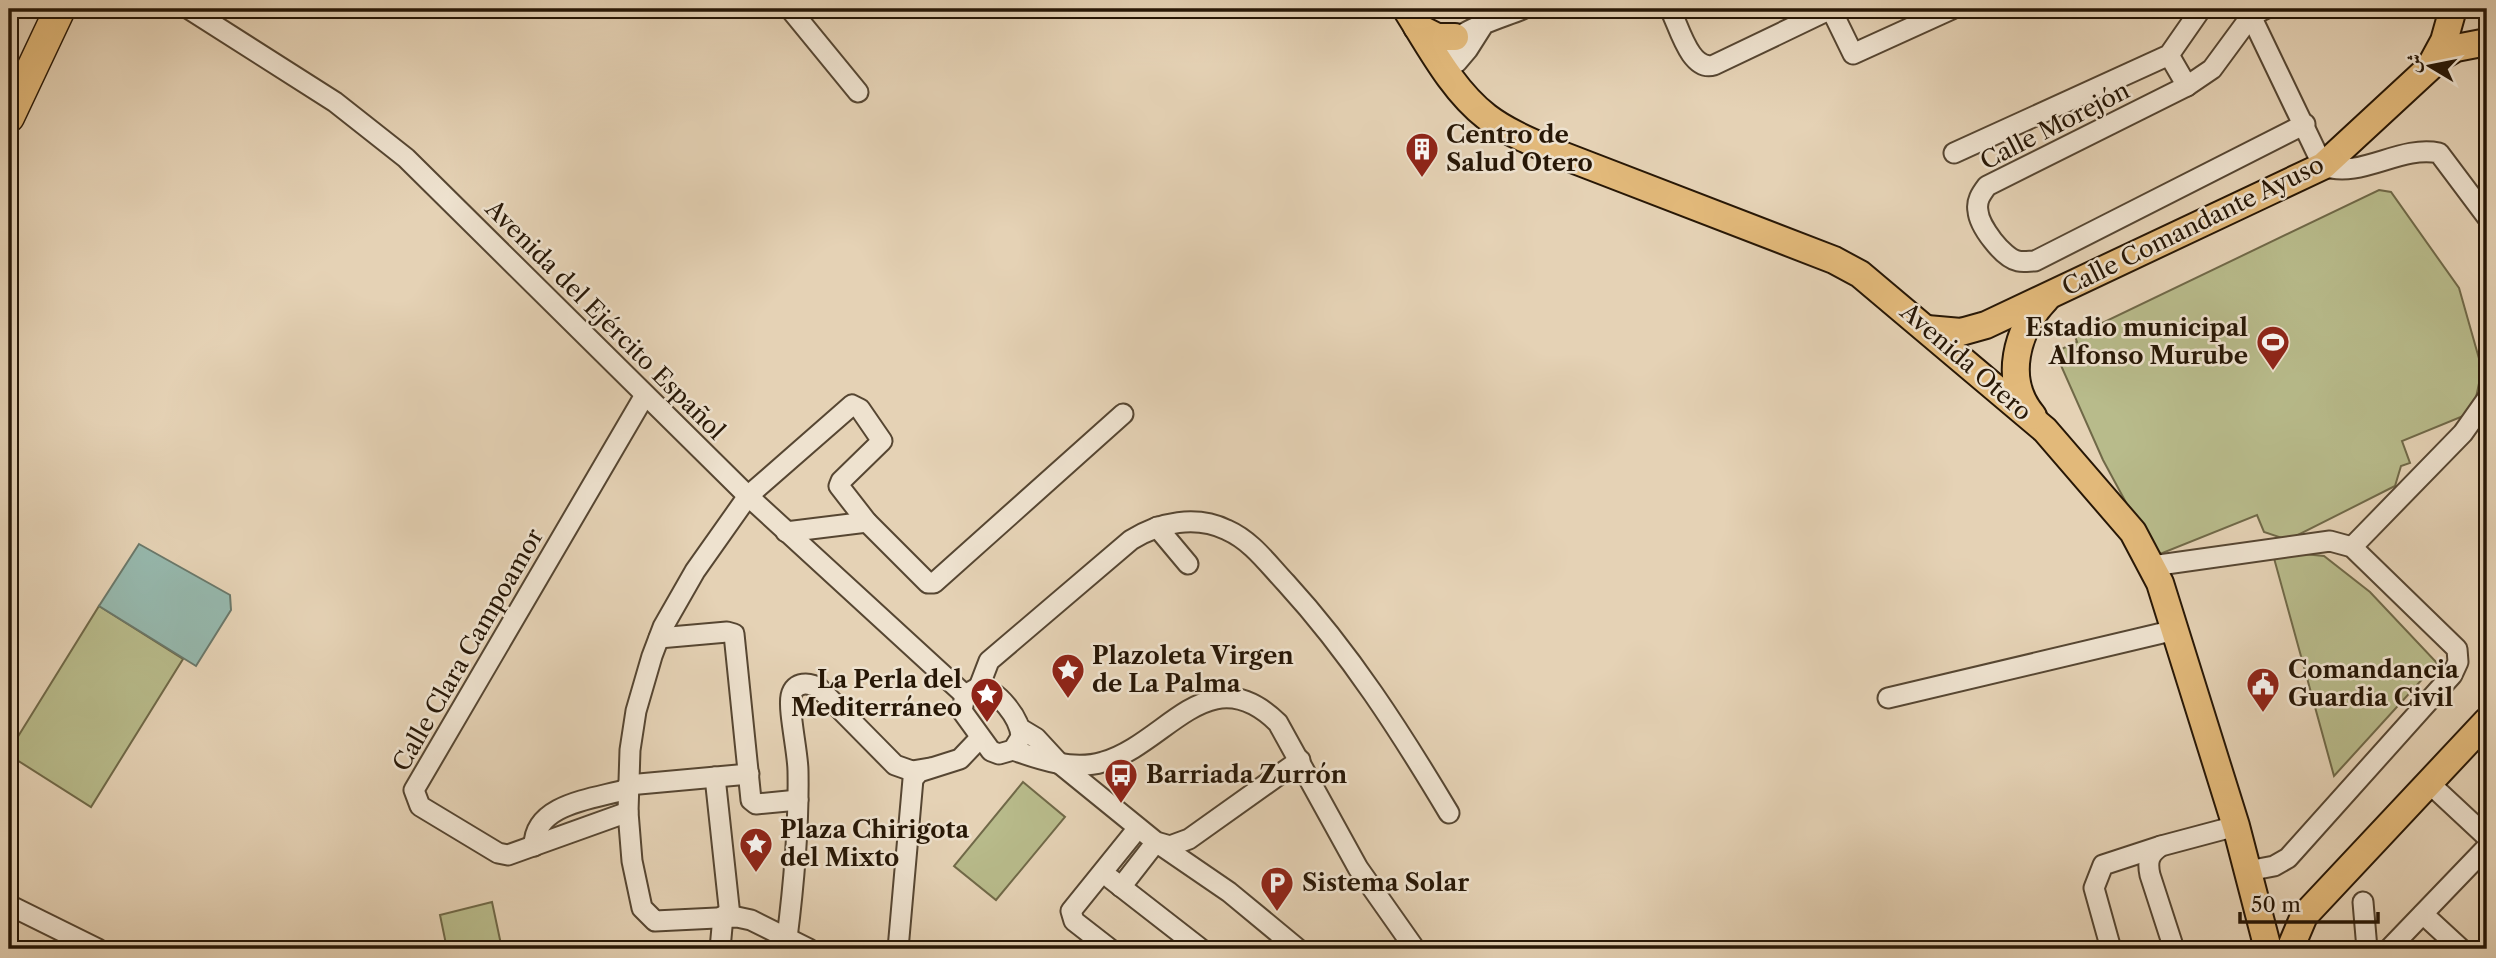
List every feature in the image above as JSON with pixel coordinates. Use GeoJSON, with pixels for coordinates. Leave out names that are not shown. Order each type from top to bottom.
{"type":"FeatureCollection","features":[{"type":"Feature","properties":{"kind":"highway"},"geometry":{"type":"LineString","coordinates":[[9,78],[37,9]]}},
{"type":"Feature","properties":{"kind":"highway"},"geometry":{"type":"LineString","coordinates":[[9,117],[60,9]]}},
{"type":"Feature","properties":{"kind":"main road","name":"Calle Comandante Ayuso"},"geometry":{"type":"LineString","coordinates":[[2430,66],[2444,40],[2453,9]]}},
{"type":"Feature","properties":{"kind":"main road"},"geometry":{"type":"LineString","coordinates":[[1412,18],[1437,37],[1461,43]]}},
{"type":"Feature","properties":{"kind":"main road","name":"Avenida Otero"},"geometry":{"type":"LineString","coordinates":[[1412,18],[1463,93],[1486,116],[1517,136],[1834,260],[1860,274],[2045,430],[2116,509],[2152,566],[2175,630],[2236,826],[2268,949]]}},
{"type":"Feature","properties":{"kind":"main road","name":"Calle Comandante Ayuso"},"geometry":{"type":"LineString","coordinates":[[1927,329],[1949,332],[1974,329],[2323,166],[2430,66],[2456,48],[2487,42]]}},
{"type":"Feature","properties":{"kind":"main road"},"geometry":{"type":"LineString","coordinates":[[2045,430],[2028,410],[2018,387],[2015,361],[2020,336],[2032,313],[2050,295]]}},
{"type":"Feature","properties":{"kind":"main road"},"geometry":{"type":"LineString","coordinates":[[2290,949],[2304,916],[2487,721]]}},
{"type":"Feature","properties":{"kind":"main road"},"geometry":{"type":"LineString","coordinates":[[2259,915],[2290,921],[2304,916]]}},
{"type":"Feature","properties":{"kind":"street","name":"Avenida del Ejército Español"},"geometry":{"type":"LineString","coordinates":[[189,9],[335,102],[406,158],[786,532],[972,691],[995,693],[1021,729]]}},
{"type":"Feature","properties":{"kind":"street"},"geometry":{"type":"LineString","coordinates":[[790,9],[858,92]]}},
{"type":"Feature","properties":{"kind":"street"},"geometry":{"type":"LineString","coordinates":[[1440,61],[1445,46],[1461,43],[1482,27],[1523,9]]}},
{"type":"Feature","properties":{"kind":"street"},"geometry":{"type":"LineString","coordinates":[[1670,9],[1696,62],[1709,67],[1831,9],[1853,54],[1952,9]]}},
{"type":"Feature","properties":{"kind":"street"},"geometry":{"type":"LineString","coordinates":[[1954,153],[2169,55],[2201,9]]}},
{"type":"Feature","properties":{"kind":"street"},"geometry":{"type":"LineString","coordinates":[[2258,12],[2323,166],[2337,170],[2353,169],[2412,152],[2439,153],[2487,217]]}},
{"type":"Feature","properties":{"kind":"street","name":"Calle Morejón"},"geometry":{"type":"LineString","coordinates":[[2258,12],[2212,69],[2187,86],[1987,186],[1979,197],[1978,211],[1982,225],[2006,255],[2017,261],[2035,261],[2305,124]]}},
{"type":"Feature","properties":{"kind":"street"},"geometry":{"type":"LineString","coordinates":[[2169,55],[2187,86]]}},
{"type":"Feature","properties":{"kind":"street","name":"Calle Clara Campoamor"},"geometry":{"type":"LineString","coordinates":[[628,812],[508,855],[498,853],[421,806],[414,790],[645,395]]}},
{"type":"Feature","properties":{"kind":"street"},"geometry":{"type":"LineString","coordinates":[[2352,547],[2463,433],[2487,399]]}},
{"type":"Feature","properties":{"kind":"street"},"geometry":{"type":"LineString","coordinates":[[809,949],[776,939],[751,920],[726,916],[664,921],[646,916],[642,908],[632,861],[628,812],[636,711],[659,638],[695,570],[748,496],[848,407],[856,406],[882,441],[839,486],[867,522],[928,583],[934,583],[1123,414]]}},
{"type":"Feature","properties":{"kind":"street"},"geometry":{"type":"LineString","coordinates":[[786,532],[867,522]]}},
{"type":"Feature","properties":{"kind":"street"},"geometry":{"type":"LineString","coordinates":[[1298,949],[1229,892],[1138,828],[1060,764],[1049,749],[1021,729],[1019,744],[1013,750],[999,754],[992,751],[962,711],[989,661],[1131,540],[1157,527],[1180,522],[1203,523],[1226,529],[1246,540],[1317,617],[1366,681],[1449,813]]}},
{"type":"Feature","properties":{"kind":"street"},"geometry":{"type":"LineString","coordinates":[[1157,527],[1188,564]]}},
{"type":"Feature","properties":{"kind":"street"},"geometry":{"type":"LineString","coordinates":[[2152,566],[2330,541],[2352,547],[2454,643],[2458,656],[2456,669],[2427,706],[2288,858],[2274,866],[2248,871]]}},
{"type":"Feature","properties":{"kind":"street"},"geometry":{"type":"LineString","coordinates":[[1888,698],[2175,630]]}},
{"type":"Feature","properties":{"kind":"street"},"geometry":{"type":"LineString","coordinates":[[659,638],[727,632],[734,634],[748,774],[754,803],[798,800]]}},
{"type":"Feature","properties":{"kind":"street"},"geometry":{"type":"LineString","coordinates":[[776,939],[794,886],[798,757],[790,698],[794,689],[802,684],[812,684],[820,689],[895,765],[912,771],[930,768]]}},
{"type":"Feature","properties":{"kind":"street"},"geometry":{"type":"LineString","coordinates":[[1013,750],[1060,764],[1101,763],[1122,755],[1170,720],[1209,700],[1228,697],[1247,700],[1264,709],[1278,723],[1359,867],[1415,949]]}},
{"type":"Feature","properties":{"kind":"street"},"geometry":{"type":"LineString","coordinates":[[898,949],[910,789],[919,772],[960,760],[980,738]]}},
{"type":"Feature","properties":{"kind":"street"},"geometry":{"type":"LineString","coordinates":[[1156,842],[1170,846],[1180,844],[1300,760]]}},
{"type":"Feature","properties":{"kind":"street"},"geometry":{"type":"LineString","coordinates":[[534,846],[538,825],[552,812],[628,787],[748,774]]}},
{"type":"Feature","properties":{"kind":"street"},"geometry":{"type":"LineString","coordinates":[[715,777],[726,916],[720,949]]}},
{"type":"Feature","properties":{"kind":"street"},"geometry":{"type":"LineString","coordinates":[[2429,783],[2487,837]]}},
{"type":"Feature","properties":{"kind":"street"},"geometry":{"type":"LineString","coordinates":[[2112,949],[2094,888],[2103,865],[2137,851],[2236,826]]}},
{"type":"Feature","properties":{"kind":"street"},"geometry":{"type":"LineString","coordinates":[[1110,949],[1071,917],[1073,906],[1138,828]]}},
{"type":"Feature","properties":{"kind":"street"},"geometry":{"type":"LineString","coordinates":[[1121,887],[1156,842]]}},
{"type":"Feature","properties":{"kind":"street"},"geometry":{"type":"LineString","coordinates":[[2161,846],[2152,853],[2147,864],[2174,949]]}},
{"type":"Feature","properties":{"kind":"street"},"geometry":{"type":"LineString","coordinates":[[2389,949],[2487,847]]}},
{"type":"Feature","properties":{"kind":"street"},"geometry":{"type":"LineString","coordinates":[[1102,872],[1201,949]]}},
{"type":"Feature","properties":{"kind":"street"},"geometry":{"type":"LineString","coordinates":[[2363,902],[2367,949]]}},
{"type":"Feature","properties":{"kind":"street"},"geometry":{"type":"LineString","coordinates":[[9,905],[98,949]]}},
{"type":"Feature","properties":{"kind":"street"},"geometry":{"type":"LineString","coordinates":[[2423,914],[2461,949]]}},
{"type":"Feature","properties":{"kind":"green space","name":"Estadio municipal Alfonso Murube"},"geometry":{"type":"Polygon","coordinates":[[[2379,190],[2391,192],[2459,288],[2482,369],[2473,412],[2402,441],[2410,463],[2401,466],[2395,486],[2288,540],[2264,532],[2257,515],[2155,556],[2103,460],[2055,352],[2077,342],[2075,336],[2379,190]]]}},
{"type":"Feature","properties":{"kind":"green space"},"geometry":{"type":"Polygon","coordinates":[[[2272,551],[2324,556],[2370,592],[2437,663],[2334,776],[2272,551]]]}},
{"type":"Feature","properties":{"kind":"green space"},"geometry":{"type":"Polygon","coordinates":[[[99,606],[183,659],[91,807],[9,755],[9,751],[99,606]]]}},
{"type":"Feature","properties":{"kind":"green space"},"geometry":{"type":"Polygon","coordinates":[[[1023,782],[1065,817],[996,900],[954,866],[1023,782]]]}},
{"type":"Feature","properties":{"kind":"green space"},"geometry":{"type":"Polygon","coordinates":[[[492,902],[502,949],[447,949],[440,915],[492,902]]]}},
{"type":"Feature","properties":{"kind":"water"},"geometry":{"type":"Polygon","coordinates":[[[139,544],[230,595],[231,610],[196,666],[99,606],[139,544]]]}},
{"type":"Feature","properties":{"kind":"place","name":"Centro de Salud Otero"},"geometry":{"type":"Point","coordinates":[1422,179]}},
{"type":"Feature","properties":{"kind":"place","name":"Estadio municipal Alfonso Murube"},"geometry":{"type":"Point","coordinates":[2273,372]}},
{"type":"Feature","properties":{"kind":"place","name":"Plazoleta Virgen de La Palma"},"geometry":{"type":"Point","coordinates":[1068,700]}},
{"type":"Feature","properties":{"kind":"place","name":"Comandancia Guardia Civil"},"geometry":{"type":"Point","coordinates":[2263,714]}},
{"type":"Feature","properties":{"kind":"place","name":"La Perla del Mediterráneo"},"geometry":{"type":"Point","coordinates":[987,724]}},
{"type":"Feature","properties":{"kind":"place","name":"Barriada Zurrón"},"geometry":{"type":"Point","coordinates":[1121,805]}},
{"type":"Feature","properties":{"kind":"place","name":"Plaza Chirigota del Mixto"},"geometry":{"type":"Point","coordinates":[756,874]}},
{"type":"Feature","properties":{"kind":"place","name":"Sistema Solar"},"geometry":{"type":"Point","coordinates":[1277,913]}}]}
